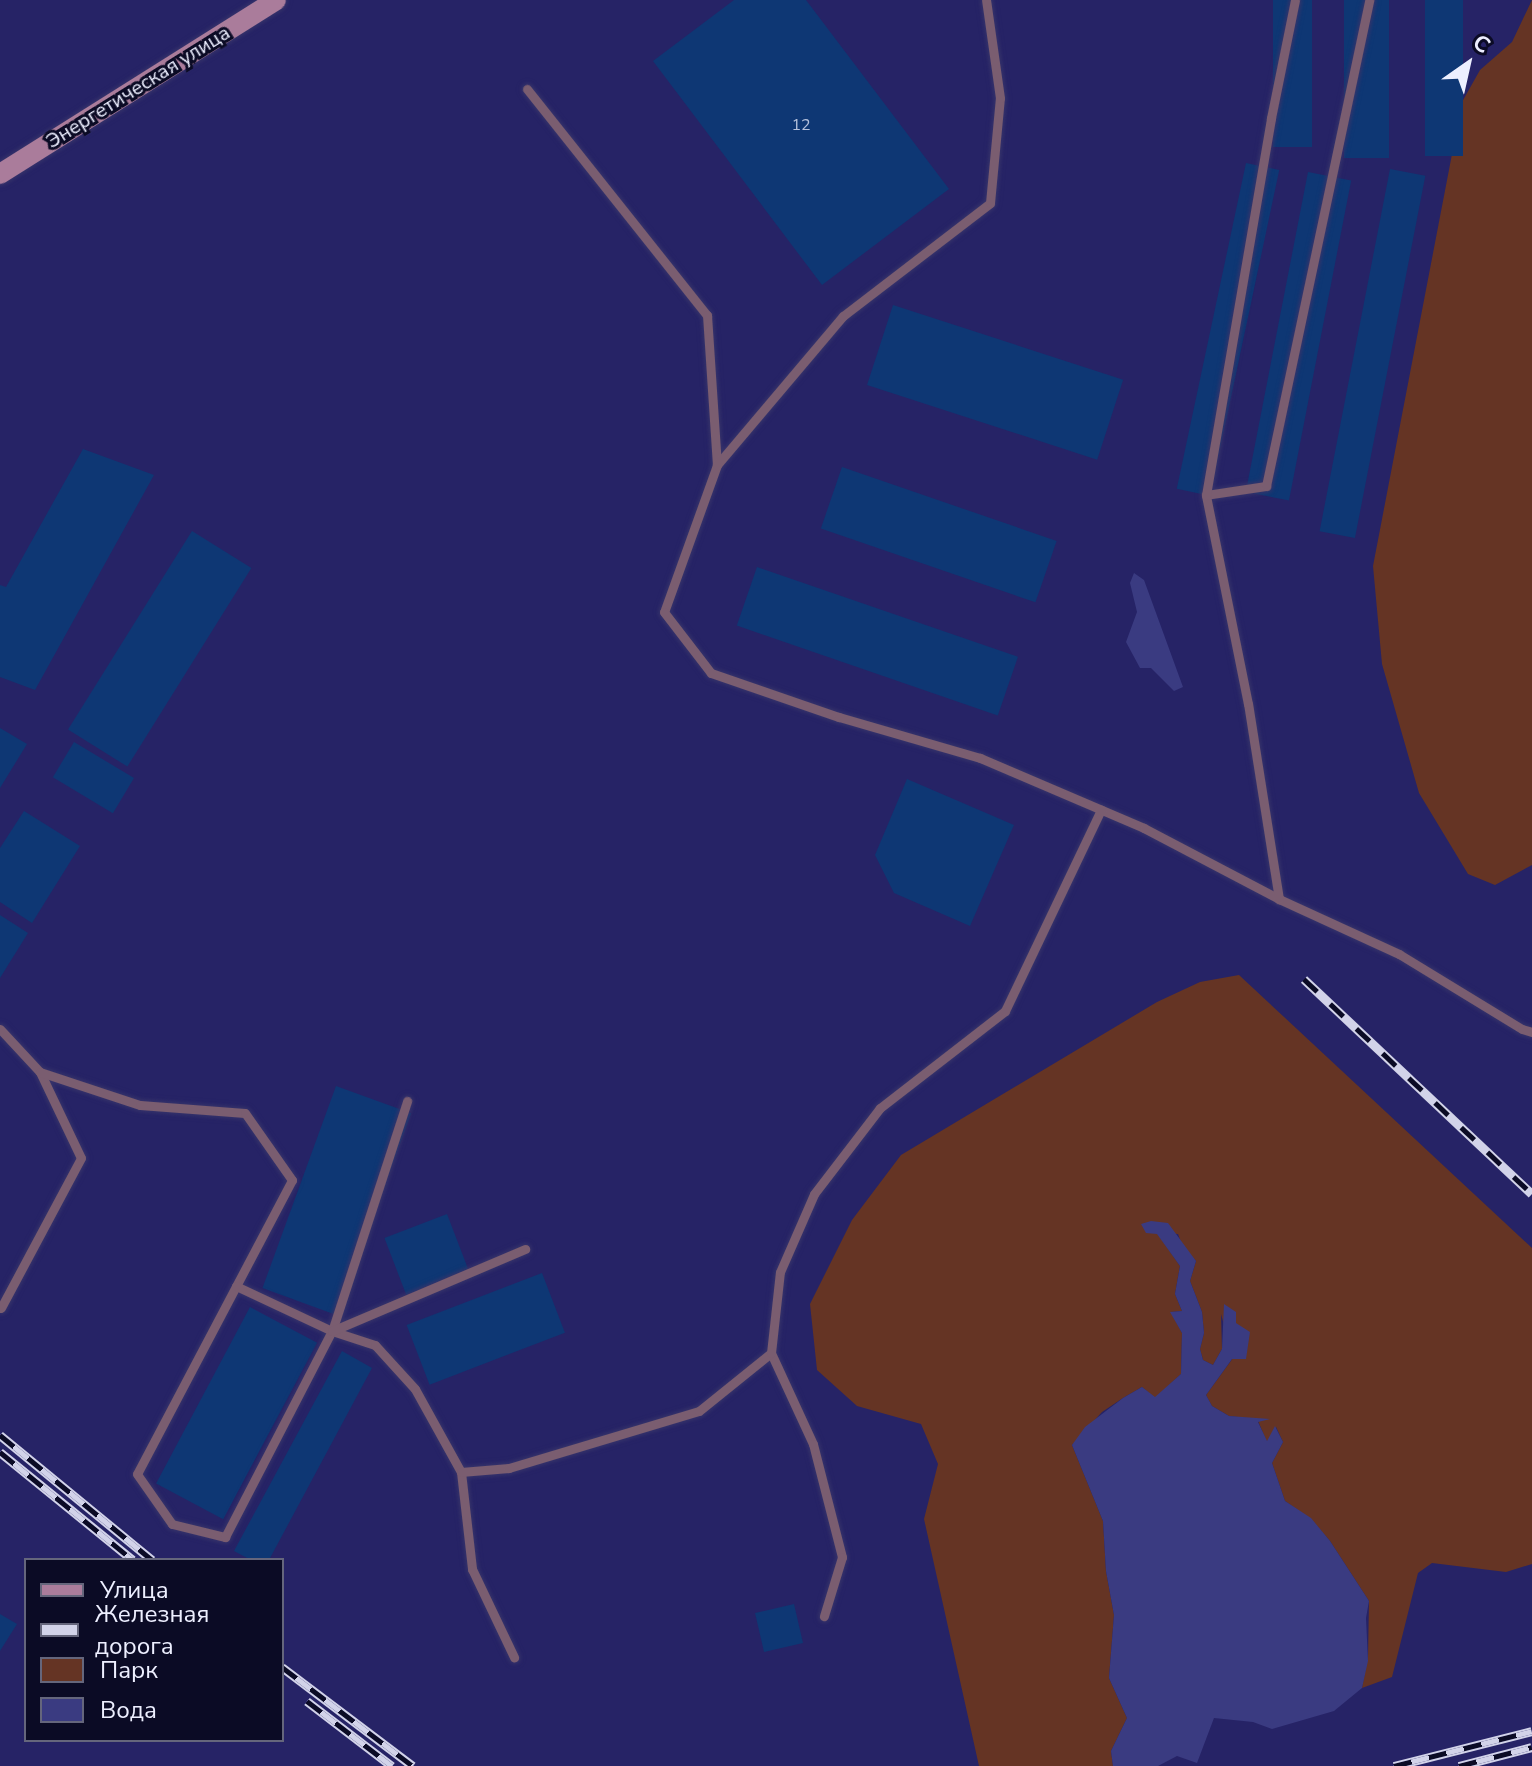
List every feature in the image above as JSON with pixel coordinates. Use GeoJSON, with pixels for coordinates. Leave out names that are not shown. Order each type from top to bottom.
{"type":"FeatureCollection","features":[{"type":"Feature","properties":{"kind":"street","name":"Энергетическая улица"},"geometry":{"type":"LineString","coordinates":[[0,174],[276,0]]}},
{"type":"Feature","properties":{"kind":"lane"},"geometry":{"type":"LineString","coordinates":[[986,0],[1000,98],[990,203],[843,316],[717,465],[664,612],[711,673],[839,717],[980,758],[1101,810],[1279,899],[1399,954],[1522,1029],[1532,1032]]}},
{"type":"Feature","properties":{"kind":"lane"},"geometry":{"type":"LineString","coordinates":[[1279,899],[1248,704],[1206,495],[1271,118],[1295,0]]}},
{"type":"Feature","properties":{"kind":"lane"},"geometry":{"type":"LineString","coordinates":[[1206,495],[1266,486],[1369,0]]}},
{"type":"Feature","properties":{"kind":"lane"},"geometry":{"type":"LineString","coordinates":[[527,89],[707,315],[717,465]]}},
{"type":"Feature","properties":{"kind":"lane"},"geometry":{"type":"LineString","coordinates":[[824,1616],[842,1557],[813,1444],[771,1353],[780,1272],[814,1194],[880,1108],[1005,1011],[1101,810]]}},
{"type":"Feature","properties":{"kind":"lane"},"geometry":{"type":"LineString","coordinates":[[0,1029],[40,1072],[81,1158],[1,1308]]}},
{"type":"Feature","properties":{"kind":"lane"},"geometry":{"type":"LineString","coordinates":[[40,1072],[140,1105],[245,1113],[292,1180],[137,1474],[172,1524],[225,1537],[332,1331],[407,1101]]}},
{"type":"Feature","properties":{"kind":"lane"},"geometry":{"type":"LineString","coordinates":[[332,1331],[525,1249]]}},
{"type":"Feature","properties":{"kind":"lane"},"geometry":{"type":"LineString","coordinates":[[236,1286],[332,1331],[375,1345],[415,1389],[461,1472],[472,1569],[514,1657]]}},
{"type":"Feature","properties":{"kind":"lane"},"geometry":{"type":"LineString","coordinates":[[461,1472],[509,1468],[699,1411],[771,1353]]}},
{"type":"Feature","properties":{"kind":"shaded area"},"geometry":{"type":"Polygon","coordinates":[[[0,0],[1532,0],[1532,1766],[0,1766],[0,0]]]}},
{"type":"Feature","properties":{"kind":"green space"},"geometry":{"type":"Polygon","coordinates":[[[1532,0],[1532,865],[1495,885],[1468,874],[1419,793],[1382,664],[1373,566],[1462,102],[1480,70],[1512,42],[1532,0]]]}},
{"type":"Feature","properties":{"kind":"green space"},"geometry":{"type":"Polygon","coordinates":[[[1239,975],[1532,1248],[1532,1564],[1506,1572],[1432,1563],[1418,1573],[1392,1677],[1362,1688],[1368,1656],[1369,1601],[1330,1541],[1311,1519],[1285,1501],[1272,1463],[1283,1442],[1276,1427],[1267,1442],[1258,1421],[1264,1420],[1229,1416],[1212,1406],[1206,1395],[1233,1358],[1221,1314],[1222,1349],[1213,1365],[1203,1360],[1200,1349],[1204,1333],[1202,1312],[1190,1281],[1196,1261],[1182,1245],[1178,1234],[1157,1233],[1180,1266],[1175,1294],[1182,1311],[1171,1312],[1182,1333],[1181,1374],[1155,1398],[1142,1387],[1123,1398],[1102,1412],[1072,1445],[1103,1521],[1106,1571],[1114,1615],[1109,1678],[1127,1718],[1111,1751],[1113,1766],[979,1766],[924,1519],[938,1464],[921,1424],[857,1406],[817,1370],[810,1304],[852,1220],[901,1155],[1157,1002],[1200,982],[1239,975]]]}},
{"type":"Feature","properties":{"kind":"water"},"geometry":{"type":"Polygon","coordinates":[[[1134,573],[1144,580],[1183,687],[1174,691],[1151,668],[1140,668],[1126,642],[1137,612],[1130,583],[1134,573]]]}},
{"type":"Feature","properties":{"kind":"water"},"geometry":{"type":"Polygon","coordinates":[[[1151,1221],[1168,1223],[1196,1261],[1190,1281],[1202,1312],[1204,1333],[1200,1349],[1203,1360],[1213,1365],[1222,1349],[1224,1304],[1236,1312],[1236,1323],[1250,1332],[1246,1359],[1232,1359],[1206,1395],[1212,1406],[1229,1416],[1270,1419],[1258,1422],[1267,1441],[1275,1426],[1283,1442],[1272,1463],[1285,1501],[1311,1518],[1369,1601],[1366,1618],[1368,1661],[1362,1688],[1334,1711],[1272,1729],[1253,1722],[1214,1718],[1197,1763],[1177,1756],[1158,1766],[1113,1766],[1111,1751],[1127,1718],[1109,1678],[1114,1615],[1106,1571],[1103,1521],[1072,1445],[1085,1427],[1123,1398],[1142,1387],[1155,1397],[1181,1374],[1182,1333],[1170,1312],[1182,1311],[1175,1294],[1180,1266],[1157,1234],[1146,1233],[1141,1224],[1151,1221]]]}},
{"type":"Feature","properties":{"kind":"building"},"geometry":{"type":"Polygon","coordinates":[[[734,0],[806,0],[949,189],[822,285],[653,61],[734,0]]]}},
{"type":"Feature","properties":{"kind":"building"},"geometry":{"type":"Polygon","coordinates":[[[1273,0],[1312,0],[1312,147],[1273,147],[1273,0]]]}},
{"type":"Feature","properties":{"kind":"building"},"geometry":{"type":"Polygon","coordinates":[[[1344,0],[1389,0],[1389,158],[1344,158],[1344,0]]]}},
{"type":"Feature","properties":{"kind":"building"},"geometry":{"type":"Polygon","coordinates":[[[1425,0],[1463,0],[1463,156],[1425,156],[1425,0]]]}},
{"type":"Feature","properties":{"kind":"building"},"geometry":{"type":"Polygon","coordinates":[[[1246,163],[1279,170],[1210,496],[1177,489],[1246,163]]]}},
{"type":"Feature","properties":{"kind":"building"},"geometry":{"type":"Polygon","coordinates":[[[1390,169],[1425,176],[1355,538],[1320,531],[1390,169]]]}},
{"type":"Feature","properties":{"kind":"building"},"geometry":{"type":"Polygon","coordinates":[[[1308,172],[1351,180],[1289,500],[1246,492],[1308,172]]]}},
{"type":"Feature","properties":{"kind":"building"},"geometry":{"type":"Polygon","coordinates":[[[893,305],[1123,380],[1097,460],[867,385],[893,305]]]}},
{"type":"Feature","properties":{"kind":"building"},"geometry":{"type":"Polygon","coordinates":[[[83,449],[154,475],[35,690],[0,677],[0,585],[6,587],[83,449]]]}},
{"type":"Feature","properties":{"kind":"building"},"geometry":{"type":"Polygon","coordinates":[[[842,467],[1057,541],[1035,602],[821,528],[842,467]]]}},
{"type":"Feature","properties":{"kind":"building"},"geometry":{"type":"Polygon","coordinates":[[[192,531],[251,568],[127,767],[68,729],[192,531]]]}},
{"type":"Feature","properties":{"kind":"building"},"geometry":{"type":"Polygon","coordinates":[[[757,567],[1018,657],[998,715],[737,626],[757,567]]]}},
{"type":"Feature","properties":{"kind":"building"},"geometry":{"type":"Polygon","coordinates":[[[0,728],[27,744],[0,788],[0,728]]]}},
{"type":"Feature","properties":{"kind":"building"},"geometry":{"type":"Polygon","coordinates":[[[74,742],[134,778],[113,813],[53,777],[74,742]]]}},
{"type":"Feature","properties":{"kind":"building"},"geometry":{"type":"Polygon","coordinates":[[[907,779],[1014,825],[970,926],[894,893],[875,855],[907,779]]]}},
{"type":"Feature","properties":{"kind":"building"},"geometry":{"type":"Polygon","coordinates":[[[24,811],[80,846],[32,923],[0,902],[0,848],[24,811]]]}},
{"type":"Feature","properties":{"kind":"building"},"geometry":{"type":"Polygon","coordinates":[[[0,915],[28,933],[0,978],[0,915]]]}},
{"type":"Feature","properties":{"kind":"building"},"geometry":{"type":"Polygon","coordinates":[[[336,1086],[411,1113],[338,1315],[262,1288],[336,1086]]]}},
{"type":"Feature","properties":{"kind":"building"},"geometry":{"type":"Polygon","coordinates":[[[447,1214],[469,1271],[406,1295],[384,1238],[447,1214]]]}},
{"type":"Feature","properties":{"kind":"building"},"geometry":{"type":"Polygon","coordinates":[[[542,1273],[565,1333],[430,1385],[407,1325],[542,1273]]]}},
{"type":"Feature","properties":{"kind":"building"},"geometry":{"type":"Polygon","coordinates":[[[250,1307],[317,1343],[223,1519],[156,1484],[250,1307]]]}},
{"type":"Feature","properties":{"kind":"building"},"geometry":{"type":"Polygon","coordinates":[[[342,1351],[372,1368],[270,1558],[247,1558],[234,1551],[342,1351]]]}},
{"type":"Feature","properties":{"kind":"building"},"geometry":{"type":"Polygon","coordinates":[[[794,1604],[803,1643],[764,1652],[755,1613],[794,1604]]]}},
{"type":"Feature","properties":{"kind":"building"},"geometry":{"type":"Polygon","coordinates":[[[0,1614],[17,1624],[0,1651],[0,1614]]]}},
{"type":"Feature","properties":{"kind":"railway"},"geometry":{"type":"LineString","coordinates":[[1304,979],[1532,1194]]}},
{"type":"Feature","properties":{"kind":"railway"},"geometry":{"type":"LineString","coordinates":[[0,1435],[150,1558]]}},
{"type":"Feature","properties":{"kind":"railway"},"geometry":{"type":"LineString","coordinates":[[0,1452],[131,1558]]}},
{"type":"Feature","properties":{"kind":"railway"},"geometry":{"type":"LineString","coordinates":[[284,1669],[413,1766]]}},
{"type":"Feature","properties":{"kind":"railway"},"geometry":{"type":"LineString","coordinates":[[307,1701],[392,1766]]}},
{"type":"Feature","properties":{"kind":"railway"},"geometry":{"type":"LineString","coordinates":[[1394,1766],[1532,1731]]}},
{"type":"Feature","properties":{"kind":"railway"},"geometry":{"type":"LineString","coordinates":[[1459,1766],[1532,1747]]}}]}
